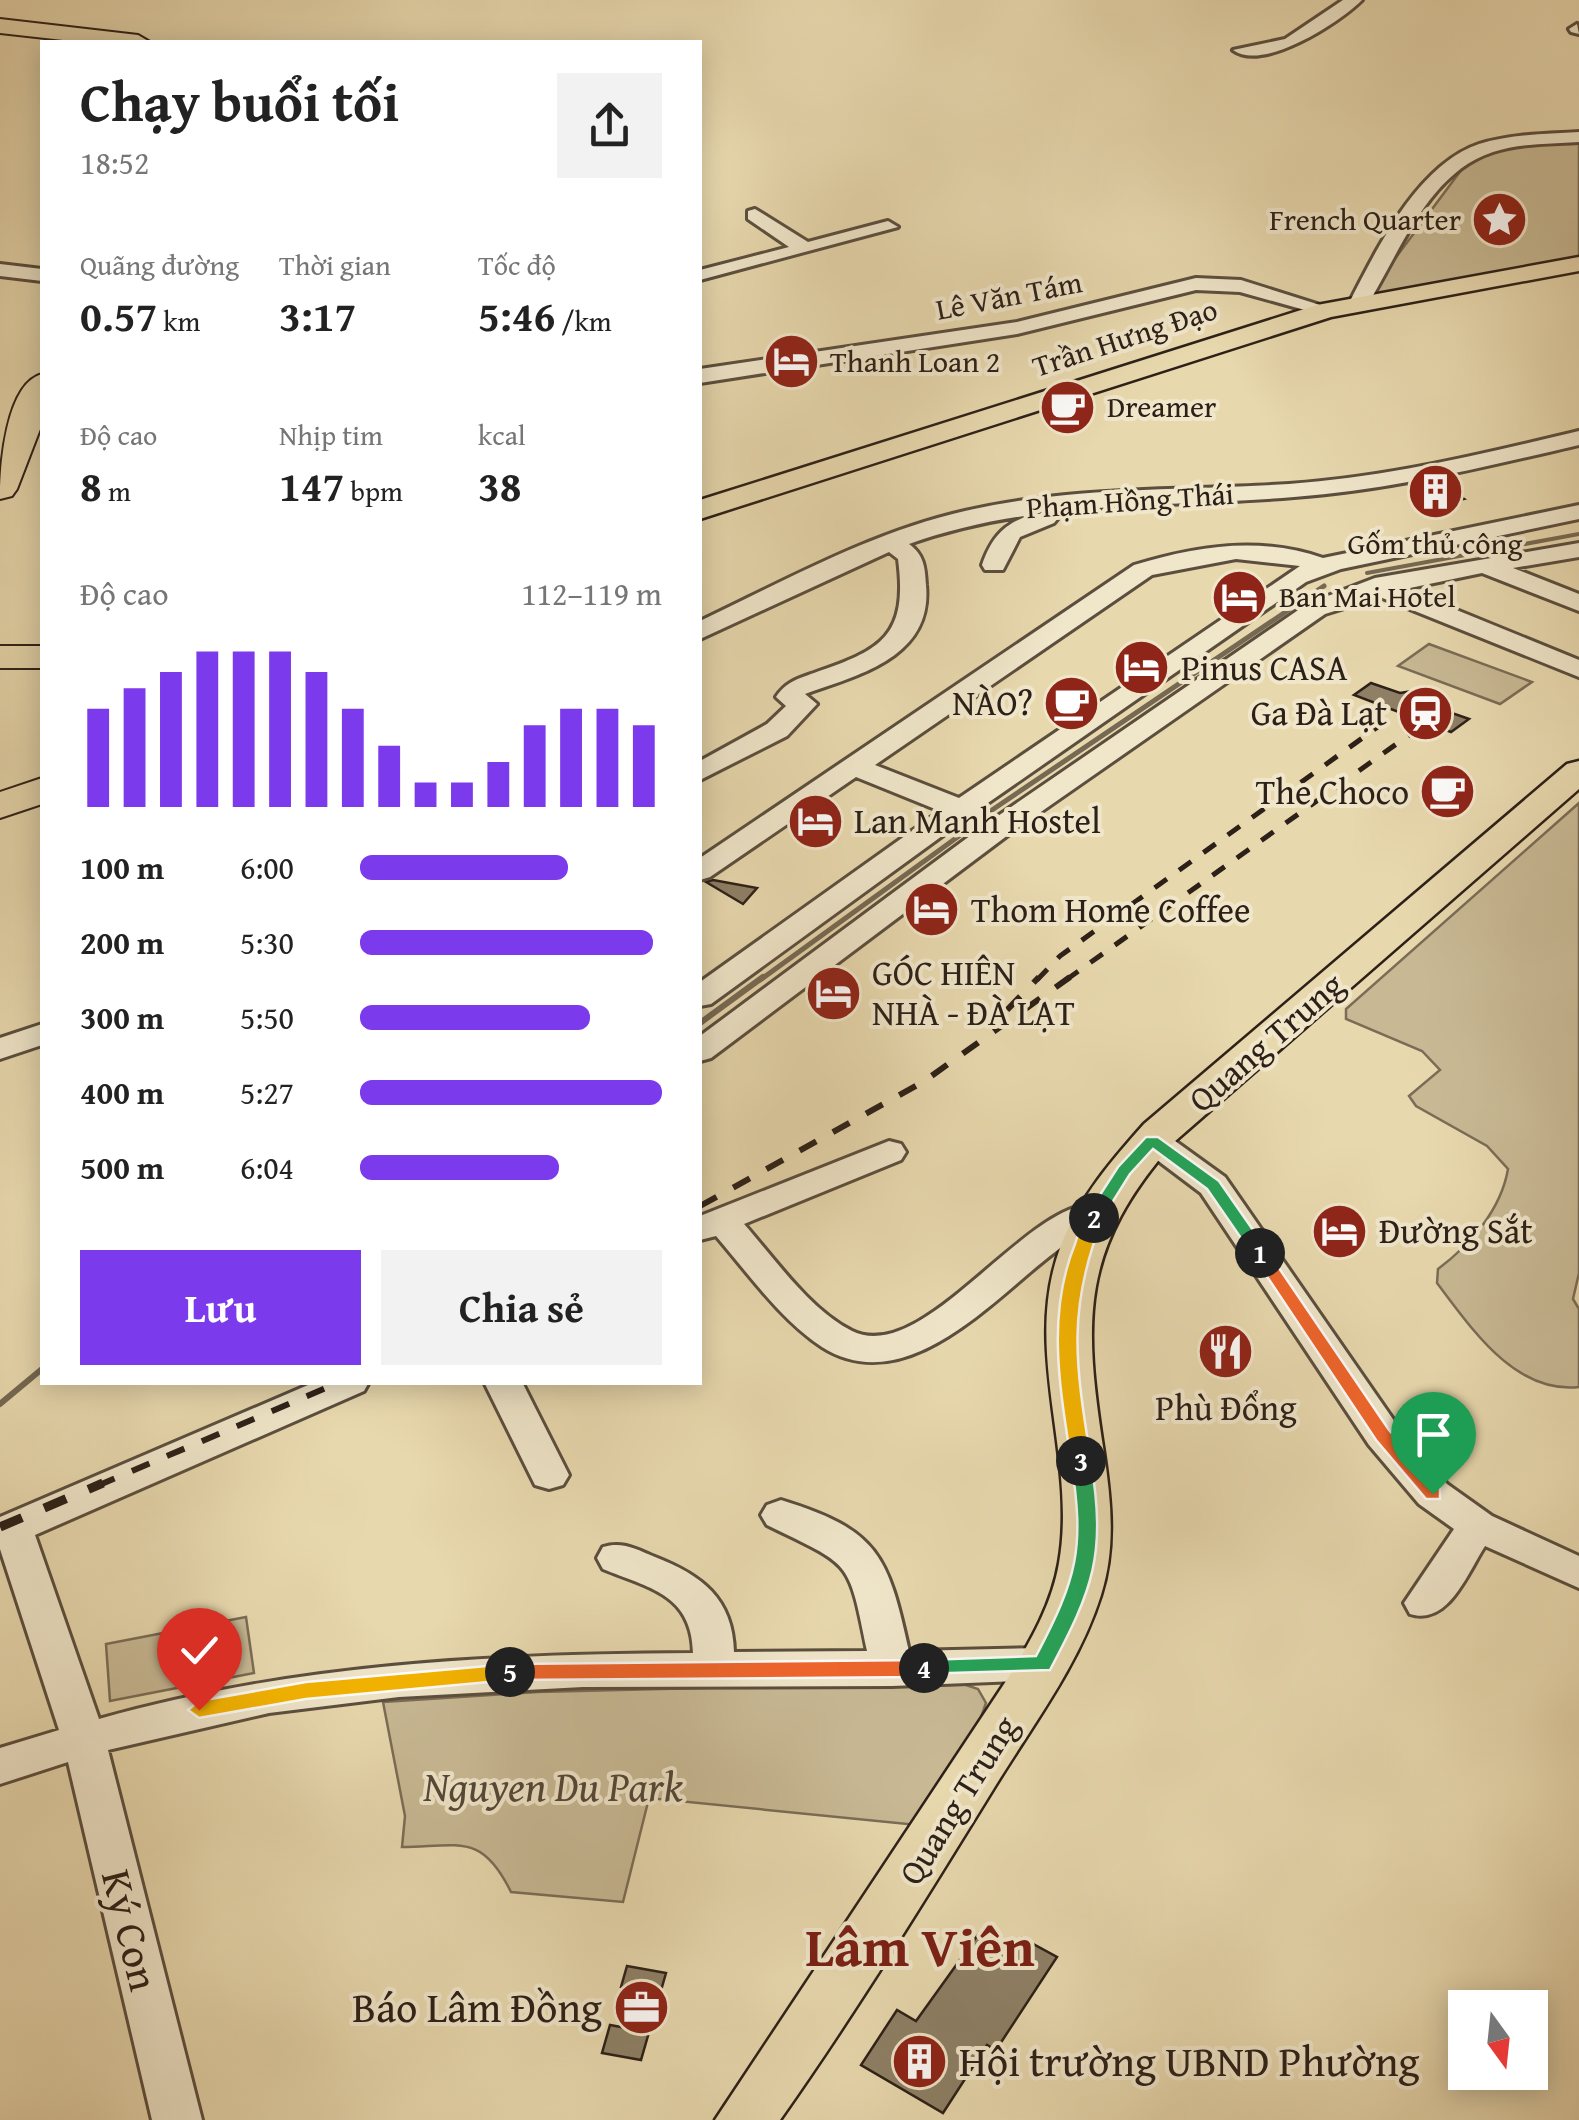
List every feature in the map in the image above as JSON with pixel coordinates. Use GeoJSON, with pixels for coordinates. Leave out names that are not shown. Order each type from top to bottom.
{"type":"FeatureCollection","features":[{"type":"Feature","properties":{"kind":"highway"},"geometry":{"type":"LineString","coordinates":[[0,26],[121,40]]}},
{"type":"Feature","properties":{"kind":"highway"},"geometry":{"type":"LineString","coordinates":[[0,489],[11,439],[40,388]]}},
{"type":"Feature","properties":{"kind":"highway"},"geometry":{"type":"LineString","coordinates":[[0,657],[40,657]]}},
{"type":"Feature","properties":{"kind":"highway"},"geometry":{"type":"LineString","coordinates":[[0,806],[40,791]]}},
{"type":"Feature","properties":{"kind":"main road","name":"Trần Hưng Đạo"},"geometry":{"type":"LineString","coordinates":[[702,509],[1326,310],[1579,264]]}},
{"type":"Feature","properties":{"kind":"main road","name":"Quang Trung"},"geometry":{"type":"LineString","coordinates":[[746,2120],[922,1859],[1042,1664],[1072,1605],[1087,1564],[1090,1518],[1068,1375],[1066,1317],[1076,1262],[1096,1213],[1124,1171],[1152,1140],[1579,771]]}},
{"type":"Feature","properties":{"kind":"street"},"geometry":{"type":"LineString","coordinates":[[1241,50],[1290,44],[1354,0]]}},
{"type":"Feature","properties":{"kind":"street"},"geometry":{"type":"LineString","coordinates":[[1359,303],[1408,221],[1461,160],[1495,145],[1579,137]]}},
{"type":"Feature","properties":{"kind":"street"},"geometry":{"type":"LineString","coordinates":[[754,215],[805,248]]}},
{"type":"Feature","properties":{"kind":"street"},"geometry":{"type":"LineString","coordinates":[[706,275],[888,226]]}},
{"type":"Feature","properties":{"kind":"street"},"geometry":{"type":"LineString","coordinates":[[0,270],[40,276]]}},
{"type":"Feature","properties":{"kind":"street","name":"Lê Văn Tám"},"geometry":{"type":"LineString","coordinates":[[702,376],[1017,328],[1196,284],[1241,286],[1326,310]]}},
{"type":"Feature","properties":{"kind":"street","name":"Phạm Hồng Thái"},"geometry":{"type":"LineString","coordinates":[[702,630],[892,543],[984,514],[1102,501],[1350,485],[1436,473],[1579,438]]}},
{"type":"Feature","properties":{"kind":"street"},"geometry":{"type":"LineString","coordinates":[[994,565],[1003,538],[1013,528],[1096,507],[1102,501]]}},
{"type":"Feature","properties":{"kind":"street"},"geometry":{"type":"LineString","coordinates":[[702,996],[1117,698],[1297,577],[1322,565],[1579,512]]}},
{"type":"Feature","properties":{"kind":"street"},"geometry":{"type":"LineString","coordinates":[[702,771],[776,730],[804,704],[789,697],[795,688],[875,663],[889,653],[902,634],[916,592],[910,556],[892,543]]}},
{"type":"Feature","properties":{"kind":"street"},"geometry":{"type":"LineString","coordinates":[[702,870],[1142,570],[1179,558],[1245,550],[1284,553],[1579,669]]}},
{"type":"Feature","properties":{"kind":"street"},"geometry":{"type":"LineString","coordinates":[[702,1050],[1002,826],[1316,609],[1376,586],[1579,550]]}},
{"type":"Feature","properties":{"kind":"street"},"geometry":{"type":"LineString","coordinates":[[1486,566],[1579,603]]}},
{"type":"Feature","properties":{"kind":"street"},"geometry":{"type":"LineString","coordinates":[[855,767],[1002,826]]}},
{"type":"Feature","properties":{"kind":"street"},"geometry":{"type":"LineString","coordinates":[[0,1049],[40,1035]]}},
{"type":"Feature","properties":{"kind":"street"},"geometry":{"type":"LineString","coordinates":[[1152,1140],[1213,1185],[1382,1435],[1433,1494],[1478,1526],[1579,1573]]}},
{"type":"Feature","properties":{"kind":"street"},"geometry":{"type":"LineString","coordinates":[[889,1152],[711,1224],[824,1330],[847,1345],[878,1348],[942,1324],[1044,1242],[1096,1213]]}},
{"type":"Feature","properties":{"kind":"street"},"geometry":{"type":"LineString","coordinates":[[7,1531],[344,1385]]}},
{"type":"Feature","properties":{"kind":"street"},"geometry":{"type":"LineString","coordinates":[[505,1385],[549,1474]]}},
{"type":"Feature","properties":{"kind":"street"},"geometry":{"type":"LineString","coordinates":[[781,1515],[854,1550],[873,1580],[892,1670]]}},
{"type":"Feature","properties":{"kind":"street"},"geometry":{"type":"LineString","coordinates":[[1425,1603],[1478,1526]]}},
{"type":"Feature","properties":{"kind":"street","name":"Ký Con"},"geometry":{"type":"LineString","coordinates":[[7,1531],[84,1740],[177,2120]]}},
{"type":"Feature","properties":{"kind":"street"},"geometry":{"type":"LineString","coordinates":[[617,1558],[694,1594],[710,1610],[715,1631],[714,1672]]}},
{"type":"Feature","properties":{"kind":"street"},"geometry":{"type":"LineString","coordinates":[[0,1766],[199,1710],[306,1691],[501,1672],[892,1670],[1042,1664]]}},
{"type":"Feature","properties":{"kind":"green space","name":"French Quarter"},"geometry":{"type":"Polygon","coordinates":[[[1579,140],[1579,260],[1381,296],[1370,292],[1465,165],[1498,148],[1579,140]]]}},
{"type":"Feature","properties":{"kind":"green space"},"geometry":{"type":"Polygon","coordinates":[[[1429,644],[1532,682],[1500,704],[1398,666],[1429,644]]]}},
{"type":"Feature","properties":{"kind":"green space"},"geometry":{"type":"Polygon","coordinates":[[[1579,803],[1579,1273],[1573,1299],[1579,1309],[1579,1387],[1556,1386],[1515,1369],[1480,1338],[1437,1283],[1438,1269],[1472,1238],[1491,1212],[1508,1169],[1487,1146],[1416,1106],[1409,1096],[1440,1070],[1422,1051],[1346,1019],[1346,1009],[1579,803]]]}},
{"type":"Feature","properties":{"kind":"green space"},"geometry":{"type":"Polygon","coordinates":[[[246,1617],[254,1673],[110,1701],[106,1644],[246,1617]]]}},
{"type":"Feature","properties":{"kind":"green space","name":"Nguyen Du Park"},"geometry":{"type":"Polygon","coordinates":[[[957,1682],[978,1689],[986,1703],[980,1720],[917,1825],[649,1798],[623,1902],[511,1892],[490,1860],[468,1847],[402,1847],[405,1816],[383,1702],[538,1692],[957,1682]]]}},
{"type":"Feature","properties":{"kind":"building","name":"Gốm thủ công"},"geometry":{"type":"Polygon","coordinates":[[[1437,481],[1464,499],[1436,505],[1410,486],[1437,481]]]}},
{"type":"Feature","properties":{"kind":"building","name":"Ga Đà Lạt"},"geometry":{"type":"Polygon","coordinates":[[[1371,683],[1400,693],[1418,690],[1426,697],[1447,701],[1446,711],[1469,719],[1451,732],[1354,695],[1371,683]]]}},
{"type":"Feature","properties":{"kind":"building"},"geometry":{"type":"Polygon","coordinates":[[[706,882],[757,888],[743,904],[706,882]]]}},
{"type":"Feature","properties":{"kind":"building"},"geometry":{"type":"Polygon","coordinates":[[[980,1932],[1013,1952],[1022,1938],[1057,1957],[996,2050],[987,2045],[943,2113],[861,2065],[897,2010],[916,2021],[980,1932]]]}},
{"type":"Feature","properties":{"kind":"building","name":"Báo Lâm Đồng"},"geometry":{"type":"Polygon","coordinates":[[[627,1966],[666,1973],[641,2060],[602,2053],[610,2025],[621,2027],[632,1989],[621,1987],[627,1966]]]}},
{"type":"Feature","properties":{"kind":"waterway"},"geometry":{"type":"LineString","coordinates":[[1367,573],[1579,534]]}},
{"type":"Feature","properties":{"kind":"waterway"},"geometry":{"type":"LineString","coordinates":[[992,810],[1324,586]]}},
{"type":"Feature","properties":{"kind":"waterway"},"geometry":{"type":"LineString","coordinates":[[760,980],[970,828]]}},
{"type":"Feature","properties":{"kind":"waterway"},"geometry":{"type":"LineString","coordinates":[[702,1022],[763,977]]}},
{"type":"Feature","properties":{"kind":"waterway"},"geometry":{"type":"LineString","coordinates":[[0,1404],[40,1371]]}},
{"type":"Feature","properties":{"kind":"railway"},"geometry":{"type":"LineString","coordinates":[[1037,980],[1060,956],[1386,721]]}},
{"type":"Feature","properties":{"kind":"railway"},"geometry":{"type":"LineString","coordinates":[[1066,980],[1416,730]]}},
{"type":"Feature","properties":{"kind":"railway"},"geometry":{"type":"LineString","coordinates":[[1007,1010],[1039,977]]}},
{"type":"Feature","properties":{"kind":"railway"},"geometry":{"type":"LineString","coordinates":[[702,1205],[923,1082],[1070,977]]}},
{"type":"Feature","properties":{"kind":"railway"},"geometry":{"type":"LineString","coordinates":[[97,1486],[333,1385]]}},
{"type":"Feature","properties":{"kind":"railway"},"geometry":{"type":"LineString","coordinates":[[0,1527],[103,1483]]}},
{"type":"Feature","properties":{"kind":"place","name":"French Quarter"},"geometry":{"type":"Point","coordinates":[1500,220]}},
{"type":"Feature","properties":{"kind":"place","name":"Thanh Loan 2"},"geometry":{"type":"Point","coordinates":[791,362]}},
{"type":"Feature","properties":{"kind":"place","name":"Dreamer"},"geometry":{"type":"Point","coordinates":[1068,407]}},
{"type":"Feature","properties":{"kind":"place","name":"Gốm thủ công"},"geometry":{"type":"Point","coordinates":[1435,491]}},
{"type":"Feature","properties":{"kind":"place","name":"Ban Mai Hotel"},"geometry":{"type":"Point","coordinates":[1240,597]}},
{"type":"Feature","properties":{"kind":"place","name":"Pinus CASA"},"geometry":{"type":"Point","coordinates":[1142,668]}},
{"type":"Feature","properties":{"kind":"place","name":"NÀO?"},"geometry":{"type":"Point","coordinates":[1072,703]}},
{"type":"Feature","properties":{"kind":"place","name":"Ga Đà Lạt"},"geometry":{"type":"Point","coordinates":[1426,713]}},
{"type":"Feature","properties":{"kind":"place","name":"The Choco"},"geometry":{"type":"Point","coordinates":[1448,792]}},
{"type":"Feature","properties":{"kind":"place","name":"Lan Manh Hostel"},"geometry":{"type":"Point","coordinates":[815,821]}},
{"type":"Feature","properties":{"kind":"place","name":"Thom Home Coffee"},"geometry":{"type":"Point","coordinates":[932,910]}},
{"type":"Feature","properties":{"kind":"place","name":"GÓC HIÊN NHÀ - ĐÀ LẠT"},"geometry":{"type":"Point","coordinates":[833,993]}},
{"type":"Feature","properties":{"kind":"place","name":"Đường Sắt"},"geometry":{"type":"Point","coordinates":[1340,1231]}},
{"type":"Feature","properties":{"kind":"place","name":"Phù Đổng"},"geometry":{"type":"Point","coordinates":[1226,1352]}},
{"type":"Feature","properties":{"kind":"place","name":"Báo Lâm Đồng"},"geometry":{"type":"Point","coordinates":[641,2007]}},
{"type":"Feature","properties":{"kind":"place","name":"Hội trường UBND Phường"},"geometry":{"type":"Point","coordinates":[920,2061]}},
{"type":"Feature","properties":{"kind":"district","name":"Lâm Viên"},"geometry":{"type":"Point","coordinates":[920,1947]}},
{"type":"Feature","properties":{"kind":"route"},"geometry":{"type":"LineString","coordinates":[[199,1710],[306,1691],[501,1672],[892,1670],[1042,1664],[1072,1605],[1087,1564],[1090,1518],[1066,1345],[1070,1289],[1076,1262],[1096,1213],[1124,1171],[1152,1140],[1213,1185],[1382,1435],[1433,1494]]}}]}
